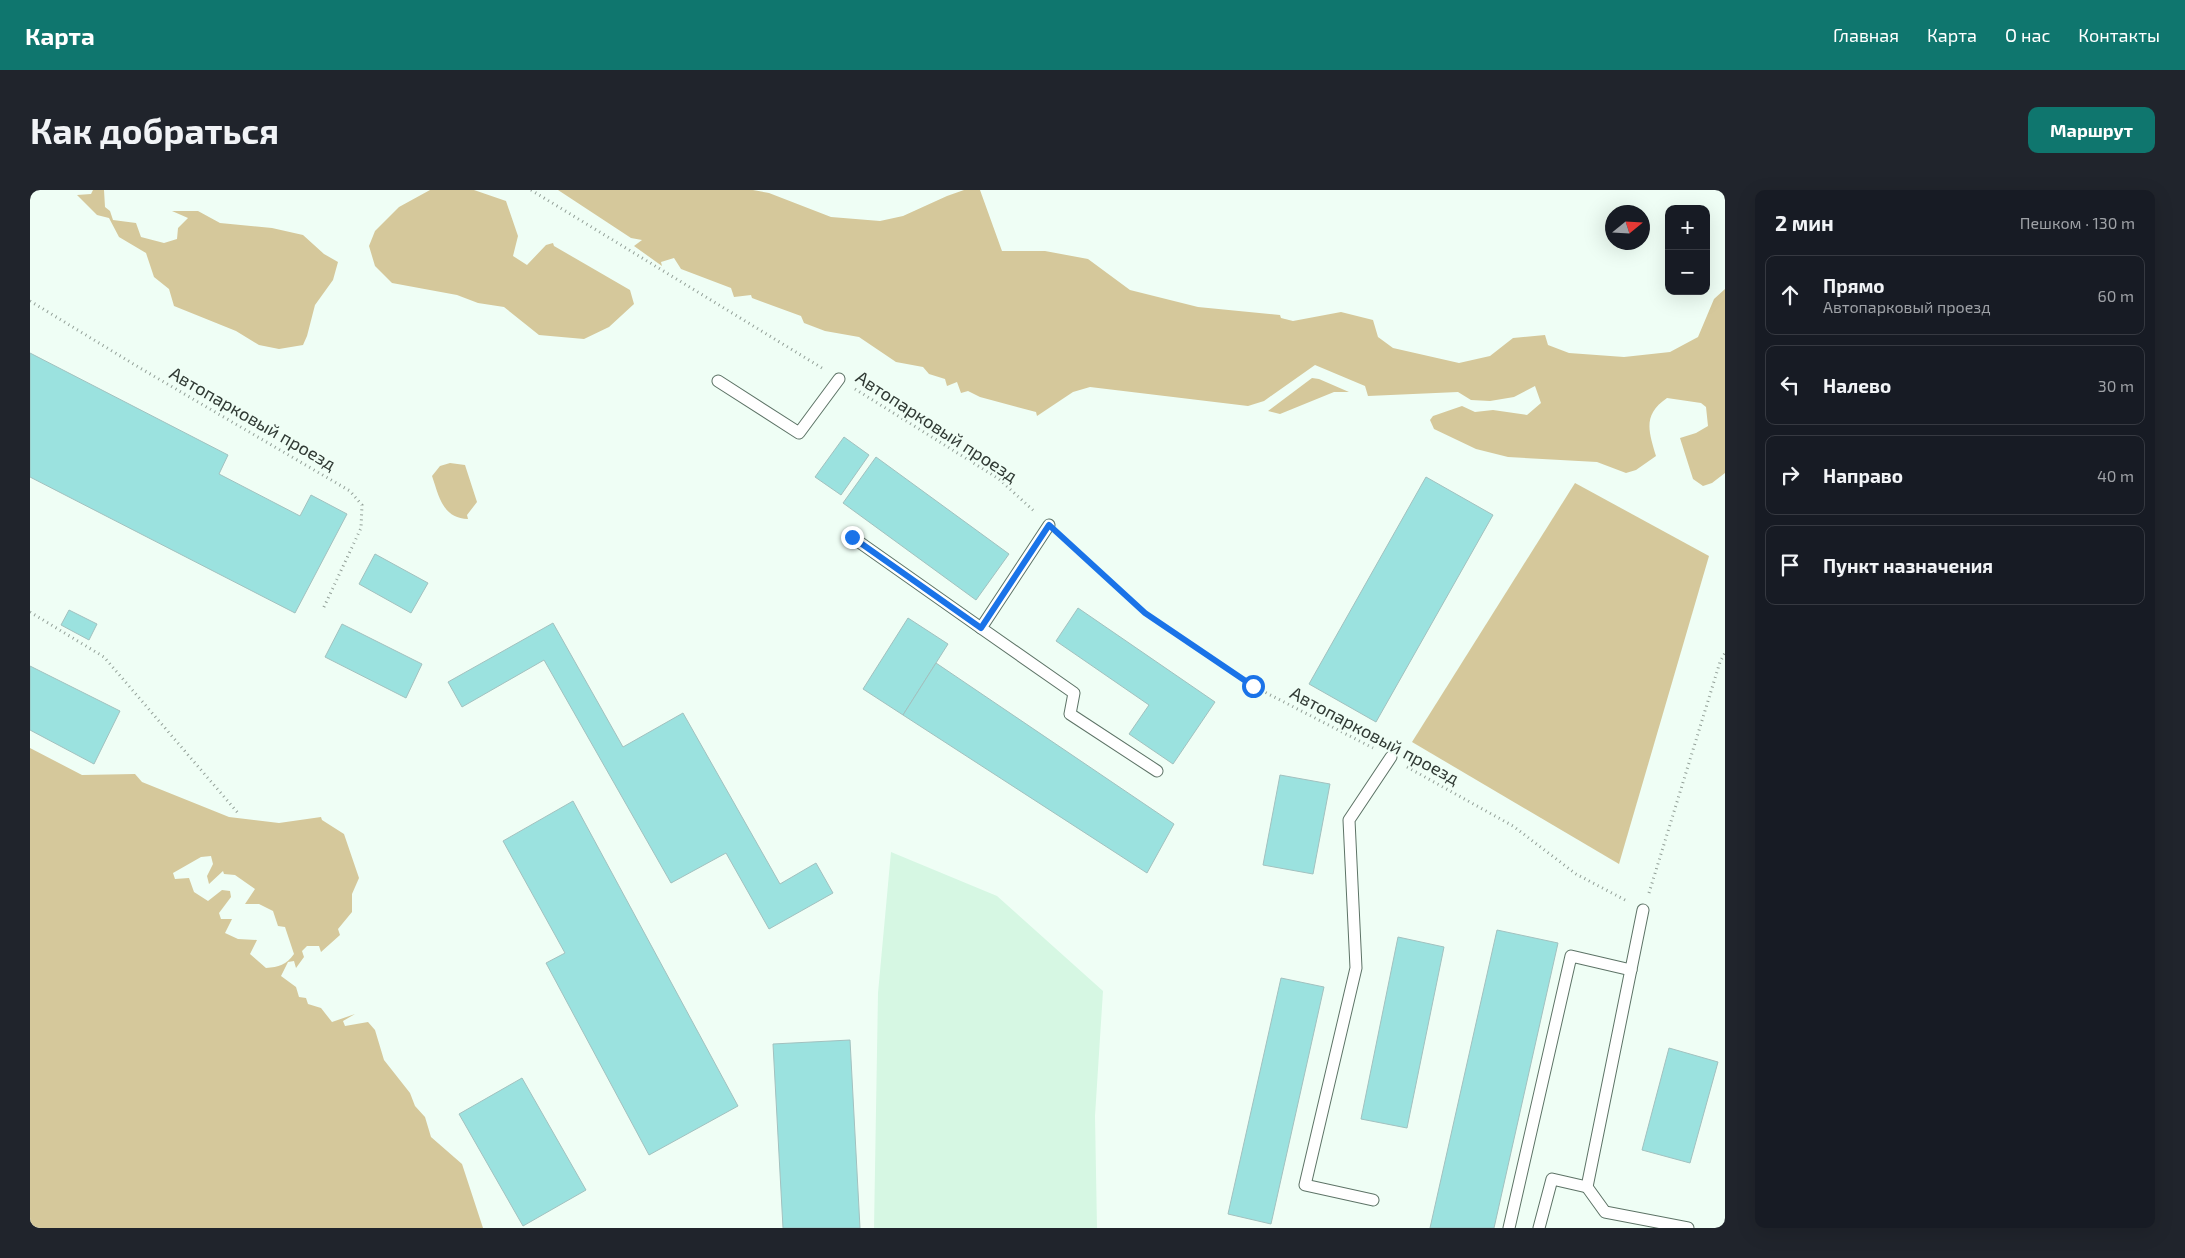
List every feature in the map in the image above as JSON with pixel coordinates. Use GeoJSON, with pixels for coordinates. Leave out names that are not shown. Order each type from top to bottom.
{"type":"FeatureCollection","features":[{"type":"Feature","properties":{"kind":"lane"},"geometry":{"type":"LineString","coordinates":[[718,381],[799,433],[838,379]]}},
{"type":"Feature","properties":{"kind":"lane"},"geometry":{"type":"LineString","coordinates":[[981,628],[1049,525]]}},
{"type":"Feature","properties":{"kind":"lane"},"geometry":{"type":"LineString","coordinates":[[852,537],[1074,693],[1070,714],[1158,772]]}},
{"type":"Feature","properties":{"kind":"lane"},"geometry":{"type":"LineString","coordinates":[[1373,1200],[1305,1185],[1356,968],[1349,820],[1391,758]]}},
{"type":"Feature","properties":{"kind":"lane"},"geometry":{"type":"LineString","coordinates":[[1587,1187],[1644,910]]}},
{"type":"Feature","properties":{"kind":"lane"},"geometry":{"type":"LineString","coordinates":[[1509,1228],[1571,956],[1631,970]]}},
{"type":"Feature","properties":{"kind":"lane"},"geometry":{"type":"LineString","coordinates":[[1539,1228],[1552,1179],[1587,1187],[1605,1212],[1688,1228]]}},
{"type":"Feature","properties":{"kind":"path","name":"Автопарковый проезд"},"geometry":{"type":"LineString","coordinates":[[531,190],[629,248],[999,478],[1145,613],[1253,686],[1349,734],[1513,826],[1576,874],[1644,910]]}},
{"type":"Feature","properties":{"kind":"path","name":"Автопарковый проезд"},"geometry":{"type":"LineString","coordinates":[[30,301],[350,491],[362,505],[361,528],[323,609]]}},
{"type":"Feature","properties":{"kind":"path"},"geometry":{"type":"LineString","coordinates":[[30,612],[104,656],[238,813]]}},
{"type":"Feature","properties":{"kind":"path"},"geometry":{"type":"LineString","coordinates":[[1644,910],[1720,662],[1725,653]]}},
{"type":"Feature","properties":{"kind":"shaded area"},"geometry":{"type":"Polygon","coordinates":[[[93,190],[104,190],[105,207],[110,211],[113,220],[136,223],[141,237],[164,243],[177,239],[178,228],[188,218],[172,211],[198,211],[220,223],[272,228],[303,235],[324,254],[338,262],[333,280],[315,305],[303,345],[279,349],[259,345],[236,331],[174,306],[169,289],[154,277],[146,253],[119,237],[109,218],[97,215],[77,195],[91,194],[93,190]]]}},
{"type":"Feature","properties":{"kind":"shaded area"},"geometry":{"type":"Polygon","coordinates":[[[430,190],[474,190],[506,201],[518,236],[513,256],[527,265],[546,245],[553,243],[554,246],[630,290],[634,304],[609,327],[584,339],[539,335],[504,307],[478,303],[457,295],[392,283],[375,266],[369,246],[375,231],[399,207],[430,190]]]}},
{"type":"Feature","properties":{"kind":"shaded area"},"geometry":{"type":"Polygon","coordinates":[[[558,190],[753,190],[769,193],[831,217],[880,221],[903,216],[964,190],[980,190],[1002,251],[1045,251],[1088,259],[1130,290],[1198,307],[1280,315],[1281,318],[1293,321],[1341,312],[1373,320],[1378,337],[1393,348],[1459,363],[1490,356],[1513,338],[1545,335],[1548,345],[1569,353],[1624,357],[1670,352],[1698,337],[1714,299],[1725,289],[1725,473],[1712,483],[1703,486],[1693,479],[1680,438],[1696,433],[1708,426],[1706,407],[1701,403],[1667,398],[1659,404],[1651,417],[1650,424],[1651,439],[1656,456],[1636,470],[1626,473],[1597,462],[1508,457],[1476,449],[1434,429],[1430,420],[1433,416],[1462,406],[1475,412],[1493,410],[1527,415],[1541,403],[1535,386],[1514,397],[1490,401],[1471,400],[1458,392],[1368,396],[1365,386],[1315,365],[1264,401],[1248,406],[1090,387],[1073,392],[1037,416],[1036,412],[980,397],[968,391],[961,393],[957,382],[947,386],[945,379],[929,374],[923,367],[896,362],[859,337],[825,331],[804,323],[801,316],[752,298],[751,295],[734,297],[731,288],[681,269],[674,258],[661,262],[662,266],[634,246],[642,240],[631,238],[558,190]]]}},
{"type":"Feature","properties":{"kind":"shaded area"},"geometry":{"type":"Polygon","coordinates":[[[1312,378],[1319,379],[1349,392],[1334,392],[1280,414],[1268,411],[1312,378]]]}},
{"type":"Feature","properties":{"kind":"shaded area"},"geometry":{"type":"Polygon","coordinates":[[[450,463],[465,465],[477,502],[467,515],[468,519],[452,515],[447,510],[443,505],[432,476],[440,466],[450,463]]]}},
{"type":"Feature","properties":{"kind":"shaded area"},"geometry":{"type":"Polygon","coordinates":[[[1575,483],[1709,556],[1619,864],[1412,742],[1575,483]]]}},
{"type":"Feature","properties":{"kind":"shaded area"},"geometry":{"type":"Polygon","coordinates":[[[30,748],[82,775],[135,774],[142,782],[229,817],[279,823],[321,817],[322,820],[344,834],[359,878],[352,894],[352,912],[338,929],[340,935],[321,952],[319,946],[307,946],[302,951],[304,957],[296,968],[294,961],[288,962],[281,976],[296,987],[299,997],[306,998],[308,1004],[321,1008],[332,1022],[355,1014],[343,1021],[345,1026],[368,1022],[375,1030],[384,1060],[410,1093],[415,1106],[425,1117],[431,1137],[462,1164],[483,1228],[30,1228],[30,748]],[[211,856],[201,857],[173,873],[175,879],[189,878],[194,892],[208,901],[222,890],[230,891],[231,897],[219,913],[221,919],[232,919],[225,933],[238,939],[257,940],[250,954],[266,968],[285,963],[294,954],[285,927],[278,926],[273,911],[259,904],[245,904],[255,889],[235,875],[224,874],[223,871],[209,884],[207,876],[213,864],[211,856]]]}},
{"type":"Feature","properties":{"kind":"shaded area"},"geometry":{"type":"Polygon","coordinates":[[[891,852],[997,896],[1103,991],[1095,1116],[1097,1228],[874,1228],[878,993],[891,852]]]}},
{"type":"Feature","properties":{"kind":"building"},"geometry":{"type":"Polygon","coordinates":[[[30,353],[228,455],[219,474],[300,516],[311,495],[347,514],[295,613],[30,477],[30,353]]]}},
{"type":"Feature","properties":{"kind":"building"},"geometry":{"type":"Polygon","coordinates":[[[844,437],[869,455],[841,495],[815,477],[844,437]]]}},
{"type":"Feature","properties":{"kind":"building"},"geometry":{"type":"Polygon","coordinates":[[[876,457],[1009,554],[976,600],[843,503],[876,457]]]}},
{"type":"Feature","properties":{"kind":"building"},"geometry":{"type":"Polygon","coordinates":[[[1426,477],[1493,515],[1376,722],[1309,684],[1426,477]]]}},
{"type":"Feature","properties":{"kind":"building"},"geometry":{"type":"Polygon","coordinates":[[[375,554],[428,583],[411,613],[359,584],[375,554]]]}},
{"type":"Feature","properties":{"kind":"building"},"geometry":{"type":"Polygon","coordinates":[[[1078,608],[1215,702],[1173,764],[1129,734],[1149,705],[1056,641],[1078,608]]]}},
{"type":"Feature","properties":{"kind":"building"},"geometry":{"type":"Polygon","coordinates":[[[69,610],[97,624],[89,640],[61,625],[69,610]]]}},
{"type":"Feature","properties":{"kind":"building"},"geometry":{"type":"Polygon","coordinates":[[[908,618],[948,644],[903,715],[863,689],[908,618]]]}},
{"type":"Feature","properties":{"kind":"building"},"geometry":{"type":"Polygon","coordinates":[[[553,623],[623,747],[683,713],[780,884],[816,863],[833,893],[769,929],[726,853],[671,883],[544,660],[462,707],[448,682],[553,623]]]}},
{"type":"Feature","properties":{"kind":"building"},"geometry":{"type":"Polygon","coordinates":[[[342,624],[422,664],[406,698],[325,657],[342,624]]]}},
{"type":"Feature","properties":{"kind":"building"},"geometry":{"type":"Polygon","coordinates":[[[936,663],[1174,824],[1147,873],[903,715],[936,663]]]}},
{"type":"Feature","properties":{"kind":"building"},"geometry":{"type":"Polygon","coordinates":[[[30,666],[120,711],[94,764],[30,730],[30,666]]]}},
{"type":"Feature","properties":{"kind":"building"},"geometry":{"type":"Polygon","coordinates":[[[1280,775],[1330,784],[1313,874],[1263,865],[1280,775]]]}},
{"type":"Feature","properties":{"kind":"building"},"geometry":{"type":"Polygon","coordinates":[[[573,801],[738,1106],[649,1155],[546,963],[565,953],[503,841],[573,801]]]}},
{"type":"Feature","properties":{"kind":"building"},"geometry":{"type":"Polygon","coordinates":[[[1497,930],[1558,943],[1494,1228],[1430,1228],[1497,930]]]}},
{"type":"Feature","properties":{"kind":"building"},"geometry":{"type":"Polygon","coordinates":[[[1398,937],[1444,947],[1407,1128],[1361,1119],[1398,937]]]}},
{"type":"Feature","properties":{"kind":"building"},"geometry":{"type":"Polygon","coordinates":[[[1281,978],[1324,987],[1271,1224],[1228,1214],[1281,978]]]}},
{"type":"Feature","properties":{"kind":"building"},"geometry":{"type":"Polygon","coordinates":[[[850,1040],[860,1228],[783,1228],[773,1044],[850,1040]]]}},
{"type":"Feature","properties":{"kind":"building"},"geometry":{"type":"Polygon","coordinates":[[[1669,1048],[1718,1062],[1690,1163],[1642,1150],[1669,1048]]]}},
{"type":"Feature","properties":{"kind":"building"},"geometry":{"type":"Polygon","coordinates":[[[522,1078],[586,1190],[523,1226],[459,1114],[522,1078]]]}},
{"type":"Feature","properties":{"kind":"route"},"geometry":{"type":"LineString","coordinates":[[852,537],[981,628],[1049,525],[1145,613],[1253,686]]}}]}
